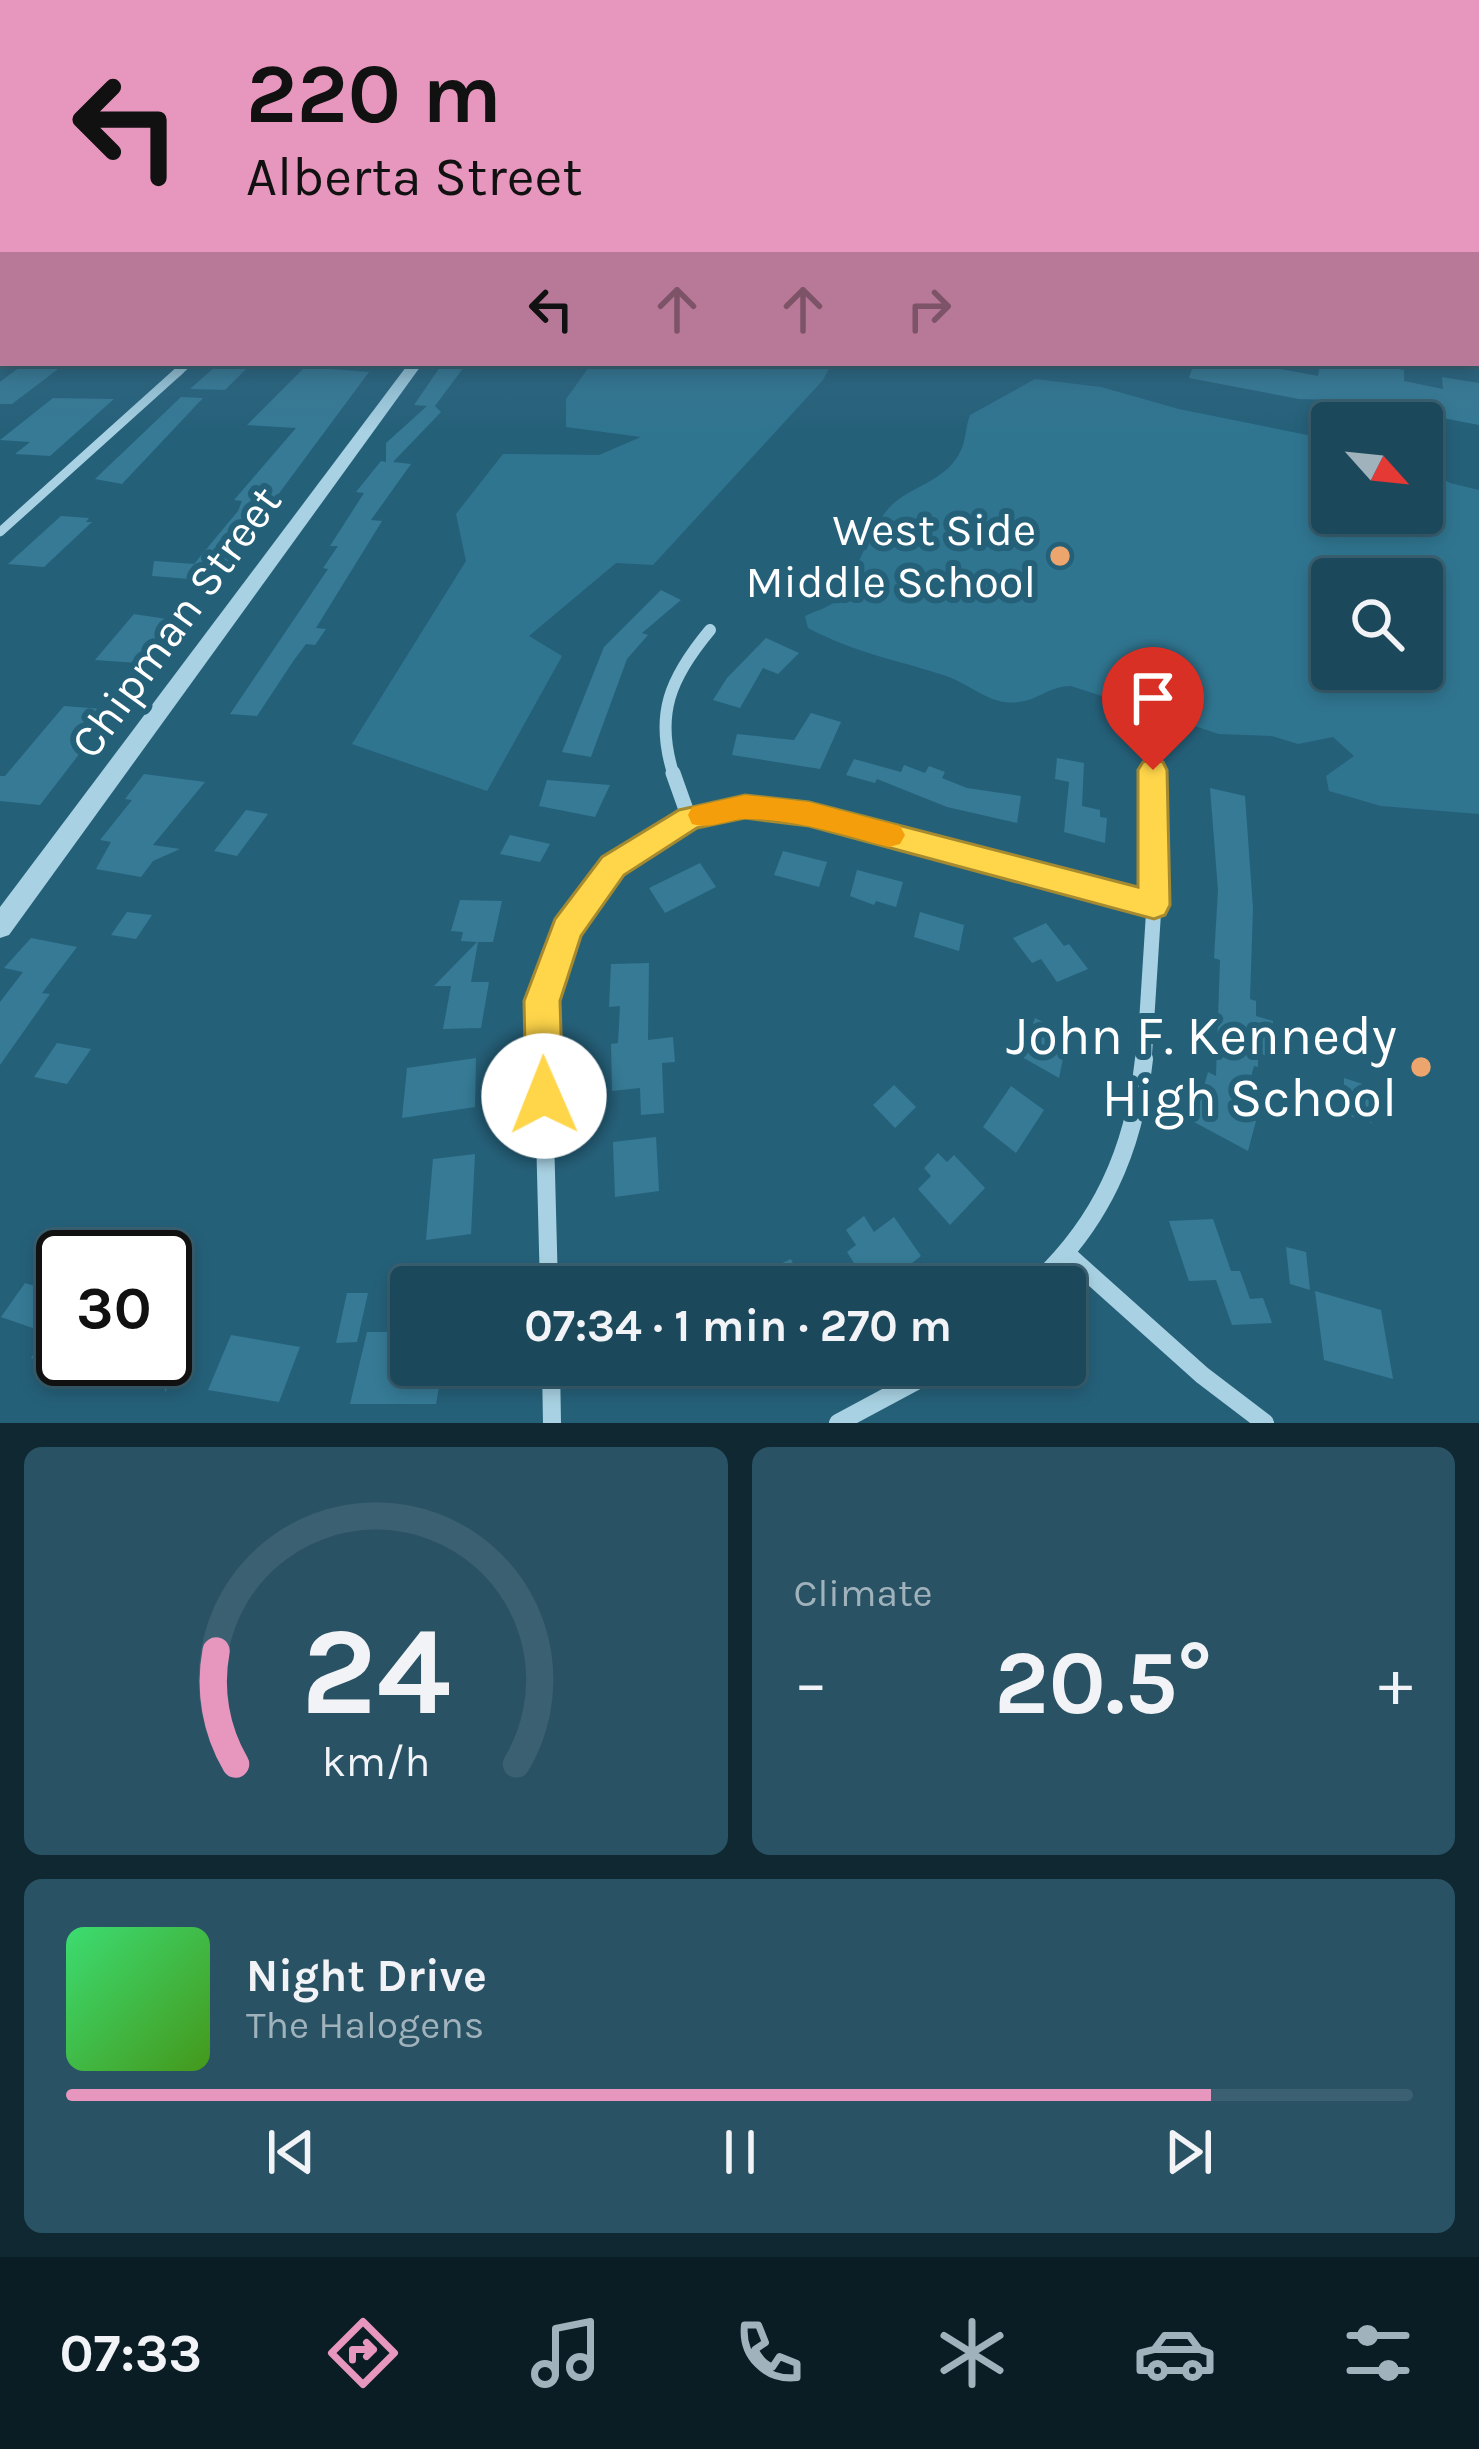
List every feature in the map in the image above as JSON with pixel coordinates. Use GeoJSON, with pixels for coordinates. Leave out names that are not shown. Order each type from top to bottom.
{"type":"FeatureCollection","features":[{"type":"Feature","properties":{"kind":"street"},"geometry":{"type":"LineString","coordinates":[[0,532],[185,366]]}},
{"type":"Feature","properties":{"kind":"street","name":"Chipman Street"},"geometry":{"type":"LineString","coordinates":[[0,927],[414,366]]}},
{"type":"Feature","properties":{"kind":"street"},"geometry":{"type":"LineString","coordinates":[[689,818],[662,741],[663,703],[677,667],[710,630]]}},
{"type":"Feature","properties":{"kind":"street"},"geometry":{"type":"LineString","coordinates":[[1056,1266],[1068,1255],[1127,1154],[1144,1064],[1154,905],[1153,770]]}},
{"type":"Feature","properties":{"kind":"street"},"geometry":{"type":"LineString","coordinates":[[548,1266],[542,1001],[567,930],[613,866],[689,818],[745,806],[809,814],[1154,905]]}},
{"type":"Feature","properties":{"kind":"street"},"geometry":{"type":"LineString","coordinates":[[1068,1255],[1202,1376],[1265,1423]]}},
{"type":"Feature","properties":{"kind":"street"},"geometry":{"type":"LineString","coordinates":[[551,1386],[552,1423]]}},
{"type":"Feature","properties":{"kind":"street"},"geometry":{"type":"LineString","coordinates":[[838,1423],[913,1386]]}},
{"type":"Feature","properties":{"kind":"shaded area"},"geometry":{"type":"Polygon","coordinates":[[[590,366],[830,366],[823,380],[653,565],[616,563],[529,636],[562,656],[487,791],[352,744],[466,561],[456,514],[503,454],[599,455],[641,437],[566,427],[566,399],[590,366]]]}},
{"type":"Feature","properties":{"kind":"shaded area"},"geometry":{"type":"Polygon","coordinates":[[[1035,379],[1101,387],[1179,409],[1311,436],[1311,534],[1443,534],[1443,479],[1479,490],[1479,814],[1381,806],[1329,791],[1326,776],[1354,756],[1333,737],[1298,744],[1272,736],[1219,734],[1071,686],[1025,701],[999,701],[949,677],[808,628],[805,616],[838,599],[889,508],[941,474],[964,443],[970,415],[1035,379]]]}},
{"type":"Feature","properties":{"kind":"building"},"geometry":{"type":"Polygon","coordinates":[[[21,366],[62,366],[12,404],[0,404],[0,382],[21,366]]]}},
{"type":"Feature","properties":{"kind":"building"},"geometry":{"type":"Polygon","coordinates":[[[216,366],[247,368],[225,390],[190,389],[216,366]]]}},
{"type":"Feature","properties":{"kind":"building"},"geometry":{"type":"Polygon","coordinates":[[[1193,366],[1265,366],[1318,376],[1320,366],[1381,366],[1404,370],[1404,381],[1443,389],[1442,377],[1479,383],[1479,425],[1443,418],[1443,402],[1299,399],[1189,378],[1193,366]]]}},
{"type":"Feature","properties":{"kind":"building"},"geometry":{"type":"Polygon","coordinates":[[[305,367],[369,372],[214,581],[152,576],[154,561],[194,564],[238,511],[242,501],[234,500],[296,428],[247,425],[305,367]]]}},
{"type":"Feature","properties":{"kind":"building"},"geometry":{"type":"Polygon","coordinates":[[[440,367],[464,367],[435,406],[441,412],[393,462],[411,464],[371,520],[382,521],[316,628],[326,629],[315,645],[306,644],[257,716],[230,714],[328,569],[323,568],[338,546],[330,546],[364,493],[356,492],[381,461],[386,462],[386,443],[427,406],[414,405],[440,367]]]}},
{"type":"Feature","properties":{"kind":"building"},"geometry":{"type":"Polygon","coordinates":[[[181,397],[203,398],[122,484],[95,479],[181,397]]]}},
{"type":"Feature","properties":{"kind":"building"},"geometry":{"type":"Polygon","coordinates":[[[53,398],[114,399],[50,456],[15,454],[30,442],[0,440],[53,398]]]}},
{"type":"Feature","properties":{"kind":"building"},"geometry":{"type":"Polygon","coordinates":[[[61,516],[92,522],[44,567],[8,564],[61,516]]]}},
{"type":"Feature","properties":{"kind":"building"},"geometry":{"type":"Polygon","coordinates":[[[661,590],[681,600],[642,633],[648,635],[627,659],[591,757],[562,752],[604,647],[661,590]]]}},
{"type":"Feature","properties":{"kind":"building"},"geometry":{"type":"Polygon","coordinates":[[[134,614],[173,620],[137,663],[95,660],[134,614]]]}},
{"type":"Feature","properties":{"kind":"building"},"geometry":{"type":"Polygon","coordinates":[[[766,638],[799,653],[778,674],[763,668],[740,708],[713,700],[727,678],[766,638]]]}},
{"type":"Feature","properties":{"kind":"building"},"geometry":{"type":"Polygon","coordinates":[[[64,706],[102,709],[74,742],[86,743],[80,753],[40,805],[0,801],[0,776],[5,776],[64,706]]]}},
{"type":"Feature","properties":{"kind":"building"},"geometry":{"type":"Polygon","coordinates":[[[811,713],[841,722],[820,769],[732,755],[737,734],[794,740],[811,713]]]}},
{"type":"Feature","properties":{"kind":"building"},"geometry":{"type":"Polygon","coordinates":[[[1057,758],[1084,763],[1082,806],[1100,810],[1100,817],[1107,818],[1105,843],[1064,832],[1069,782],[1055,779],[1057,758]]]}},
{"type":"Feature","properties":{"kind":"building"},"geometry":{"type":"Polygon","coordinates":[[[854,759],[901,772],[904,765],[925,773],[929,766],[945,772],[942,778],[967,788],[1021,796],[1017,823],[947,807],[877,779],[875,783],[846,775],[854,759]]]}},
{"type":"Feature","properties":{"kind":"building"},"geometry":{"type":"Polygon","coordinates":[[[144,774],[205,782],[153,845],[180,849],[153,861],[141,877],[96,869],[111,842],[100,840],[132,800],[125,799],[144,774]]]}},
{"type":"Feature","properties":{"kind":"building"},"geometry":{"type":"Polygon","coordinates":[[[547,780],[610,785],[595,817],[539,806],[547,780]]]}},
{"type":"Feature","properties":{"kind":"building"},"geometry":{"type":"Polygon","coordinates":[[[1210,788],[1245,796],[1253,908],[1250,999],[1256,1001],[1256,1016],[1273,1021],[1274,1058],[1258,1053],[1258,1067],[1254,1066],[1241,1113],[1256,1121],[1248,1151],[1194,1122],[1208,1072],[1216,1076],[1220,960],[1214,958],[1218,890],[1210,788]]]}},
{"type":"Feature","properties":{"kind":"building"},"geometry":{"type":"Polygon","coordinates":[[[246,810],[268,814],[237,856],[214,851],[246,810]]]}},
{"type":"Feature","properties":{"kind":"building"},"geometry":{"type":"Polygon","coordinates":[[[510,835],[550,844],[540,862],[500,854],[510,835]]]}},
{"type":"Feature","properties":{"kind":"building"},"geometry":{"type":"Polygon","coordinates":[[[783,851],[827,862],[819,887],[774,875],[783,851]]]}},
{"type":"Feature","properties":{"kind":"building"},"geometry":{"type":"Polygon","coordinates":[[[700,863],[716,887],[665,913],[649,888],[700,863]]]}},
{"type":"Feature","properties":{"kind":"building"},"geometry":{"type":"Polygon","coordinates":[[[857,870],[903,882],[896,907],[850,896],[857,870]]]}},
{"type":"Feature","properties":{"kind":"building"},"geometry":{"type":"Polygon","coordinates":[[[460,900],[502,901],[493,942],[478,942],[471,982],[489,982],[481,1028],[443,1029],[451,986],[434,986],[477,942],[461,941],[463,932],[451,931],[460,900]]]}},
{"type":"Feature","properties":{"kind":"building"},"geometry":{"type":"Polygon","coordinates":[[[127,912],[152,915],[136,939],[111,935],[127,912]]]}},
{"type":"Feature","properties":{"kind":"building"},"geometry":{"type":"Polygon","coordinates":[[[920,912],[964,925],[959,951],[914,937],[920,912]]]}},
{"type":"Feature","properties":{"kind":"building"},"geometry":{"type":"Polygon","coordinates":[[[1046,923],[1088,969],[1057,982],[1041,959],[1032,963],[1013,938],[1046,923]]]}},
{"type":"Feature","properties":{"kind":"building"},"geometry":{"type":"Polygon","coordinates":[[[31,938],[77,947],[42,993],[50,994],[0,1065],[0,1002],[23,972],[4,968],[31,938]]]}},
{"type":"Feature","properties":{"kind":"building"},"geometry":{"type":"Polygon","coordinates":[[[649,963],[648,1040],[673,1037],[675,1062],[662,1063],[664,1113],[641,1115],[640,1088],[612,1091],[611,1044],[618,1043],[620,1006],[609,1007],[611,964],[649,963]]]}},
{"type":"Feature","properties":{"kind":"building"},"geometry":{"type":"Polygon","coordinates":[[[1035,1018],[1068,1034],[1059,1078],[1022,1057],[1035,1018]]]}},
{"type":"Feature","properties":{"kind":"building"},"geometry":{"type":"Polygon","coordinates":[[[57,1043],[91,1049],[67,1084],[34,1077],[57,1043]]]}},
{"type":"Feature","properties":{"kind":"building"},"geometry":{"type":"Polygon","coordinates":[[[476,1058],[475,1107],[402,1118],[407,1068],[476,1058]]]}},
{"type":"Feature","properties":{"kind":"building"},"geometry":{"type":"Polygon","coordinates":[[[1344,1078],[1369,1086],[1372,1123],[1340,1113],[1339,1088],[1344,1089],[1344,1078]]]}},
{"type":"Feature","properties":{"kind":"building"},"geometry":{"type":"Polygon","coordinates":[[[894,1085],[916,1107],[895,1128],[873,1105],[894,1085]]]}},
{"type":"Feature","properties":{"kind":"building"},"geometry":{"type":"Polygon","coordinates":[[[1011,1086],[1044,1110],[1016,1153],[983,1127],[1011,1086]]]}},
{"type":"Feature","properties":{"kind":"building"},"geometry":{"type":"Polygon","coordinates":[[[656,1137],[659,1191],[615,1197],[613,1142],[656,1137]]]}},
{"type":"Feature","properties":{"kind":"building"},"geometry":{"type":"Polygon","coordinates":[[[938,1153],[947,1162],[954,1155],[985,1188],[950,1225],[918,1189],[931,1176],[924,1168],[938,1153]]]}},
{"type":"Feature","properties":{"kind":"building"},"geometry":{"type":"Polygon","coordinates":[[[475,1154],[471,1234],[426,1240],[433,1159],[475,1154]]]}},
{"type":"Feature","properties":{"kind":"building"},"geometry":{"type":"Polygon","coordinates":[[[864,1216],[874,1232],[894,1217],[921,1256],[908,1266],[856,1266],[847,1252],[856,1245],[846,1230],[864,1216]]]}},
{"type":"Feature","properties":{"kind":"building"},"geometry":{"type":"Polygon","coordinates":[[[1213,1219],[1231,1271],[1240,1271],[1250,1299],[1263,1298],[1272,1323],[1232,1325],[1216,1280],[1189,1281],[1169,1221],[1213,1219]]]}},
{"type":"Feature","properties":{"kind":"building"},"geometry":{"type":"Polygon","coordinates":[[[1286,1247],[1306,1252],[1310,1290],[1290,1284],[1286,1247]]]}},
{"type":"Feature","properties":{"kind":"building"},"geometry":{"type":"Polygon","coordinates":[[[25,1283],[36,1286],[36,1329],[1,1317],[25,1283]]]}},
{"type":"Feature","properties":{"kind":"building"},"geometry":{"type":"Polygon","coordinates":[[[1315,1291],[1381,1310],[1393,1379],[1324,1360],[1315,1291]]]}},
{"type":"Feature","properties":{"kind":"building"},"geometry":{"type":"Polygon","coordinates":[[[347,1293],[368,1293],[357,1342],[336,1343],[347,1293]]]}},
{"type":"Feature","properties":{"kind":"building"},"geometry":{"type":"Polygon","coordinates":[[[367,1332],[390,1332],[390,1386],[439,1386],[436,1404],[350,1404],[367,1332]]]}},
{"type":"Feature","properties":{"kind":"building"},"geometry":{"type":"Polygon","coordinates":[[[231,1335],[300,1347],[279,1402],[208,1390],[231,1335]]]}},
{"type":"Feature","properties":{"kind":"slow traffic"},"geometry":{"type":"LineString","coordinates":[[703,815],[745,806],[809,814],[889,835]]}},
{"type":"Feature","properties":{"kind":"place","name":"West Side Middle School"},"geometry":{"type":"Point","coordinates":[1060,556]}},
{"type":"Feature","properties":{"kind":"place","name":"John F. Kennedy High School"},"geometry":{"type":"Point","coordinates":[1421,1067]}},
{"type":"Feature","properties":{"kind":"route"},"geometry":{"type":"LineString","coordinates":[[544,1096],[542,1001],[567,930],[613,866],[689,818],[745,806],[809,814],[1154,905],[1153,770]]}}]}
